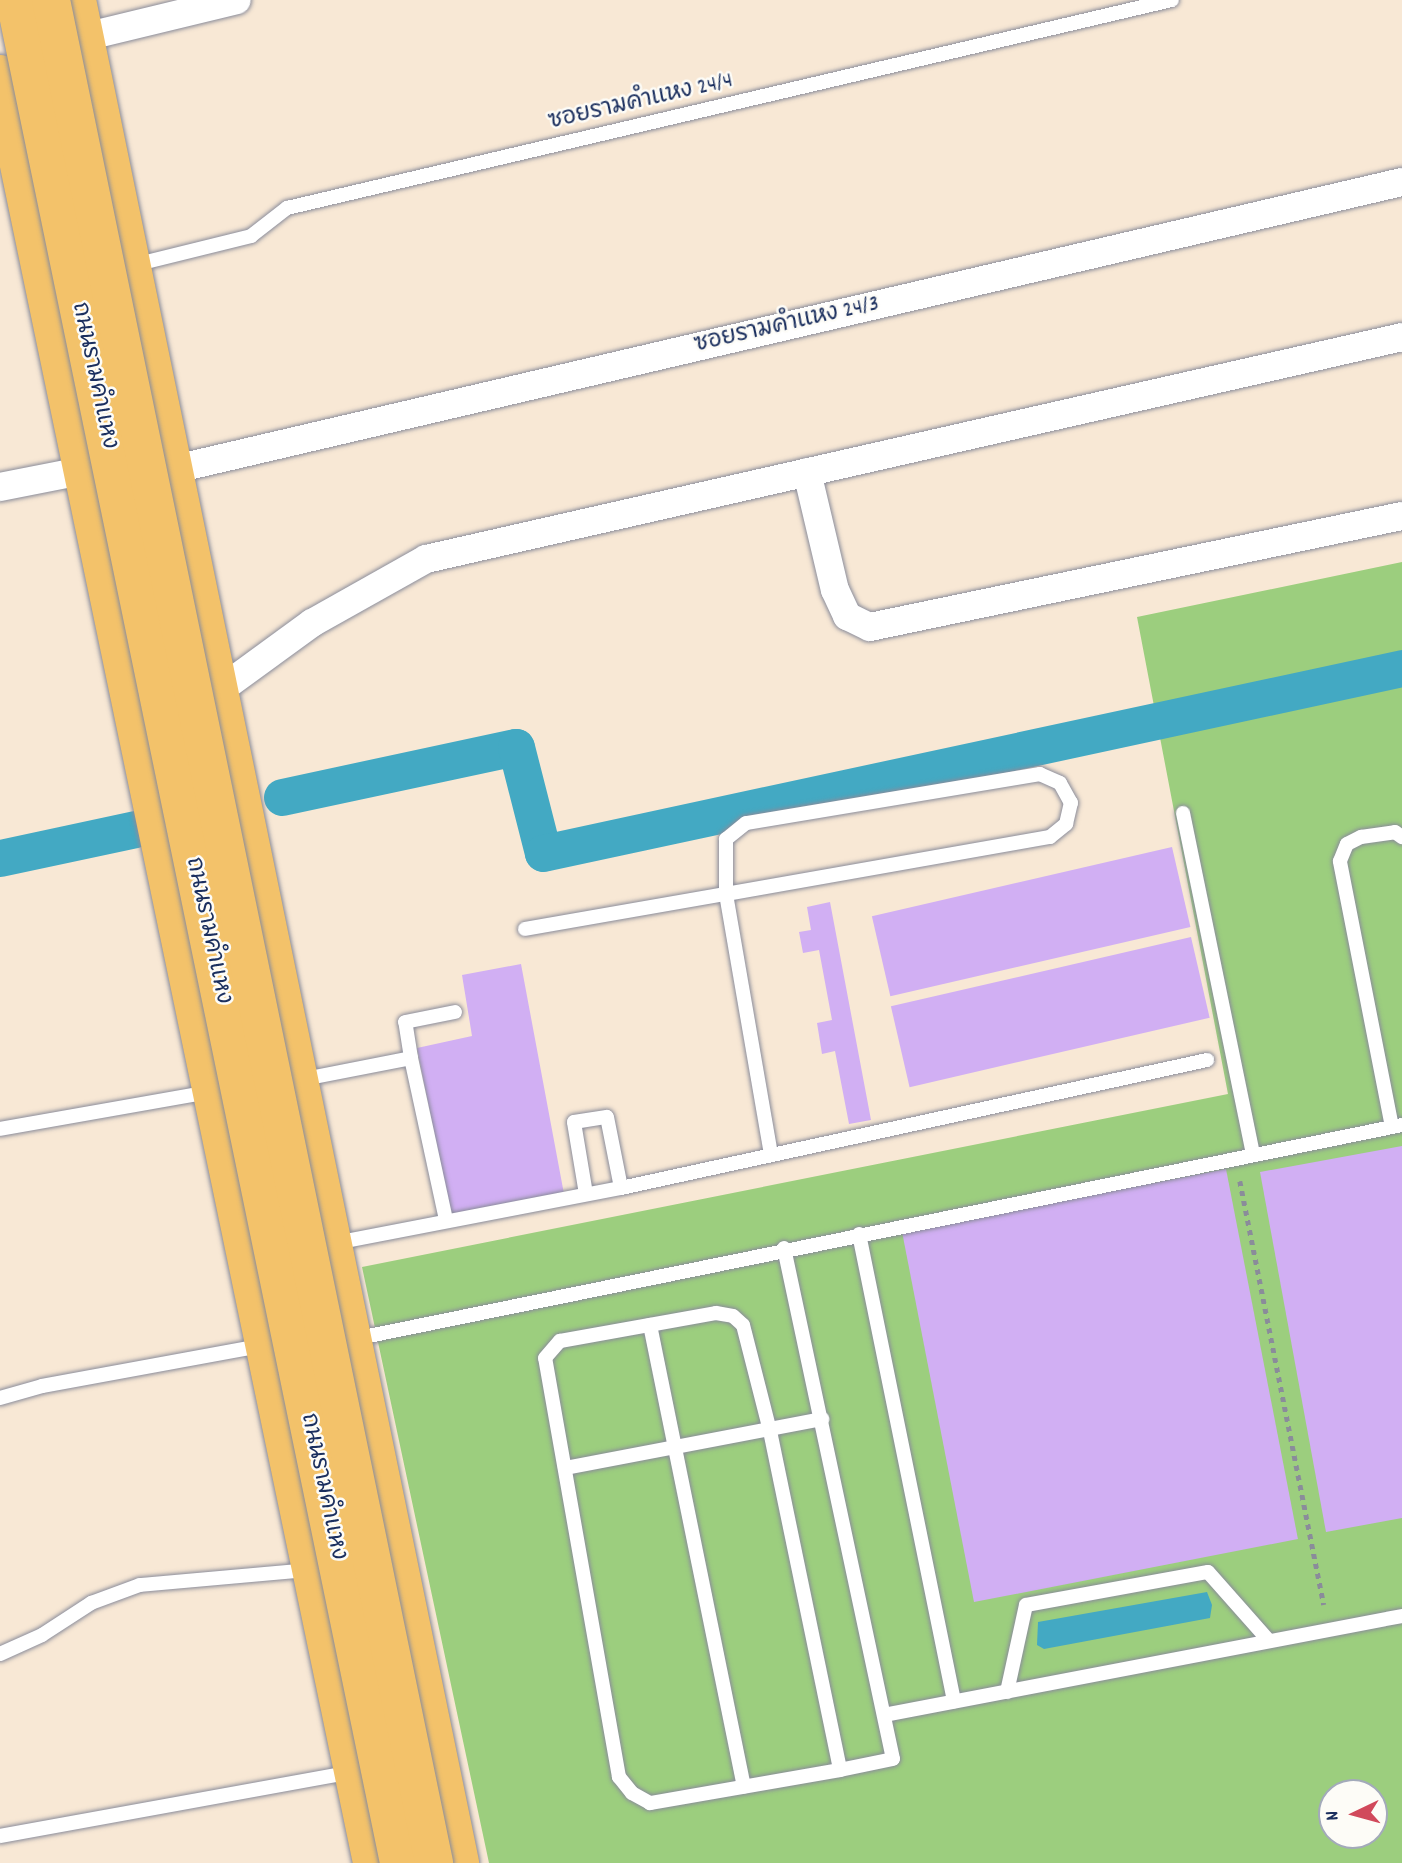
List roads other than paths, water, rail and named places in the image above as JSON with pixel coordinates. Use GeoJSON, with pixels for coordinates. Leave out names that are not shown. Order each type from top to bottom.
{"type":"FeatureCollection","features":[{"type":"Feature","properties":{"kind":"main road","name":"ถนนรามคำแหง"},"geometry":{"type":"LineString","coordinates":[[15,0],[399,1863]]}},
{"type":"Feature","properties":{"kind":"main road","name":"ถนนรามคำแหง"},"geometry":{"type":"LineString","coordinates":[[51,0],[434,1863]]}},
{"type":"Feature","properties":{"kind":"main road"},"geometry":{"type":"LineString","coordinates":[[77,0],[216,694],[460,1863]]}},
{"type":"Feature","properties":{"kind":"main road","name":"ถนนรามคำแหง"},"geometry":{"type":"LineString","coordinates":[[0,74],[9,163],[81,471],[262,1352],[372,1863]]}},
{"type":"Feature","properties":{"kind":"main road"},"geometry":{"type":"LineString","coordinates":[[244,1263],[331,1244]]}},
{"type":"Feature","properties":{"kind":"main road"},"geometry":{"type":"LineString","coordinates":[[262,1352],[351,1340]]}},
{"type":"Feature","properties":{"kind":"street"},"geometry":{"type":"LineString","coordinates":[[84,37],[237,0]]}},
{"type":"Feature","properties":{"kind":"street","name":"ซอยรามคำแหง 24/3"},"geometry":{"type":"LineString","coordinates":[[171,470],[1402,182]]}},
{"type":"Feature","properties":{"kind":"street"},"geometry":{"type":"LineString","coordinates":[[216,694],[312,623],[426,559],[1402,337]]}},
{"type":"Feature","properties":{"kind":"street"},"geometry":{"type":"LineString","coordinates":[[0,487],[81,471]]}},
{"type":"Feature","properties":{"kind":"street"},"geometry":{"type":"LineString","coordinates":[[807,472],[835,590],[847,616],[870,627],[1402,516]]}},
{"type":"Feature","properties":{"kind":"lane","name":"ซอยรามคำแหง 24/4"},"geometry":{"type":"LineString","coordinates":[[130,267],[251,236],[287,208],[1172,0]]}},
{"type":"Feature","properties":{"kind":"lane"},"geometry":{"type":"LineString","coordinates":[[525,929],[726,894],[1050,837],[1066,824],[1071,803],[1060,783],[1040,774],[746,824],[726,839],[722,850],[726,894],[771,1154]]}},
{"type":"Feature","properties":{"kind":"lane"},"geometry":{"type":"LineString","coordinates":[[1183,813],[1253,1153]]}},
{"type":"Feature","properties":{"kind":"lane"},"geometry":{"type":"LineString","coordinates":[[351,1340],[785,1248],[1397,1126],[1340,862],[1347,844],[1361,836],[1395,832],[1402,837]]}},
{"type":"Feature","properties":{"kind":"lane"},"geometry":{"type":"LineString","coordinates":[[446,1220],[405,1022],[455,1012]]}},
{"type":"Feature","properties":{"kind":"lane"},"geometry":{"type":"LineString","coordinates":[[298,1080],[411,1058]]}},
{"type":"Feature","properties":{"kind":"lane"},"geometry":{"type":"LineString","coordinates":[[331,1244],[621,1188],[1207,1060]]}},
{"type":"Feature","properties":{"kind":"lane"},"geometry":{"type":"LineString","coordinates":[[0,1129],[209,1092]]}},
{"type":"Feature","properties":{"kind":"lane"},"geometry":{"type":"LineString","coordinates":[[586,1194],[574,1122],[607,1117],[621,1188]]}},
{"type":"Feature","properties":{"kind":"lane"},"geometry":{"type":"LineString","coordinates":[[859,1234],[954,1702]]}},
{"type":"Feature","properties":{"kind":"lane"},"geometry":{"type":"LineString","coordinates":[[785,1248],[893,1759],[839,1770],[744,1787],[650,1802],[632,1793],[619,1777],[545,1357],[560,1341],[716,1313],[733,1316],[743,1325],[770,1431],[839,1770]]}},
{"type":"Feature","properties":{"kind":"lane"},"geometry":{"type":"LineString","coordinates":[[650,1325],[744,1787]]}},
{"type":"Feature","properties":{"kind":"lane"},"geometry":{"type":"LineString","coordinates":[[0,1398],[42,1386],[262,1352]]}},
{"type":"Feature","properties":{"kind":"lane"},"geometry":{"type":"LineString","coordinates":[[565,1468],[822,1419]]}},
{"type":"Feature","properties":{"kind":"lane"},"geometry":{"type":"LineString","coordinates":[[0,1654],[42,1635],[91,1603],[140,1585],[309,1570]]}},
{"type":"Feature","properties":{"kind":"lane"},"geometry":{"type":"LineString","coordinates":[[1007,1692],[1026,1605],[1208,1572],[1269,1641]]}},
{"type":"Feature","properties":{"kind":"lane"},"geometry":{"type":"LineString","coordinates":[[884,1715],[1402,1616]]}},
{"type":"Feature","properties":{"kind":"lane"},"geometry":{"type":"LineString","coordinates":[[0,1836],[353,1772]]}},
{"type":"Feature","properties":{"kind":"water"},"geometry":{"type":"Polygon","coordinates":[[[1207,1592],[1212,1605],[1210,1618],[1044,1649],[1037,1645],[1038,1622],[1207,1592]]]}},
{"type":"Feature","properties":{"kind":"waterway"},"geometry":{"type":"LineString","coordinates":[[282,797],[516,747],[543,853],[1402,668]]}},
{"type":"Feature","properties":{"kind":"waterway"},"geometry":{"type":"LineString","coordinates":[[0,858],[135,829]]}}]}
